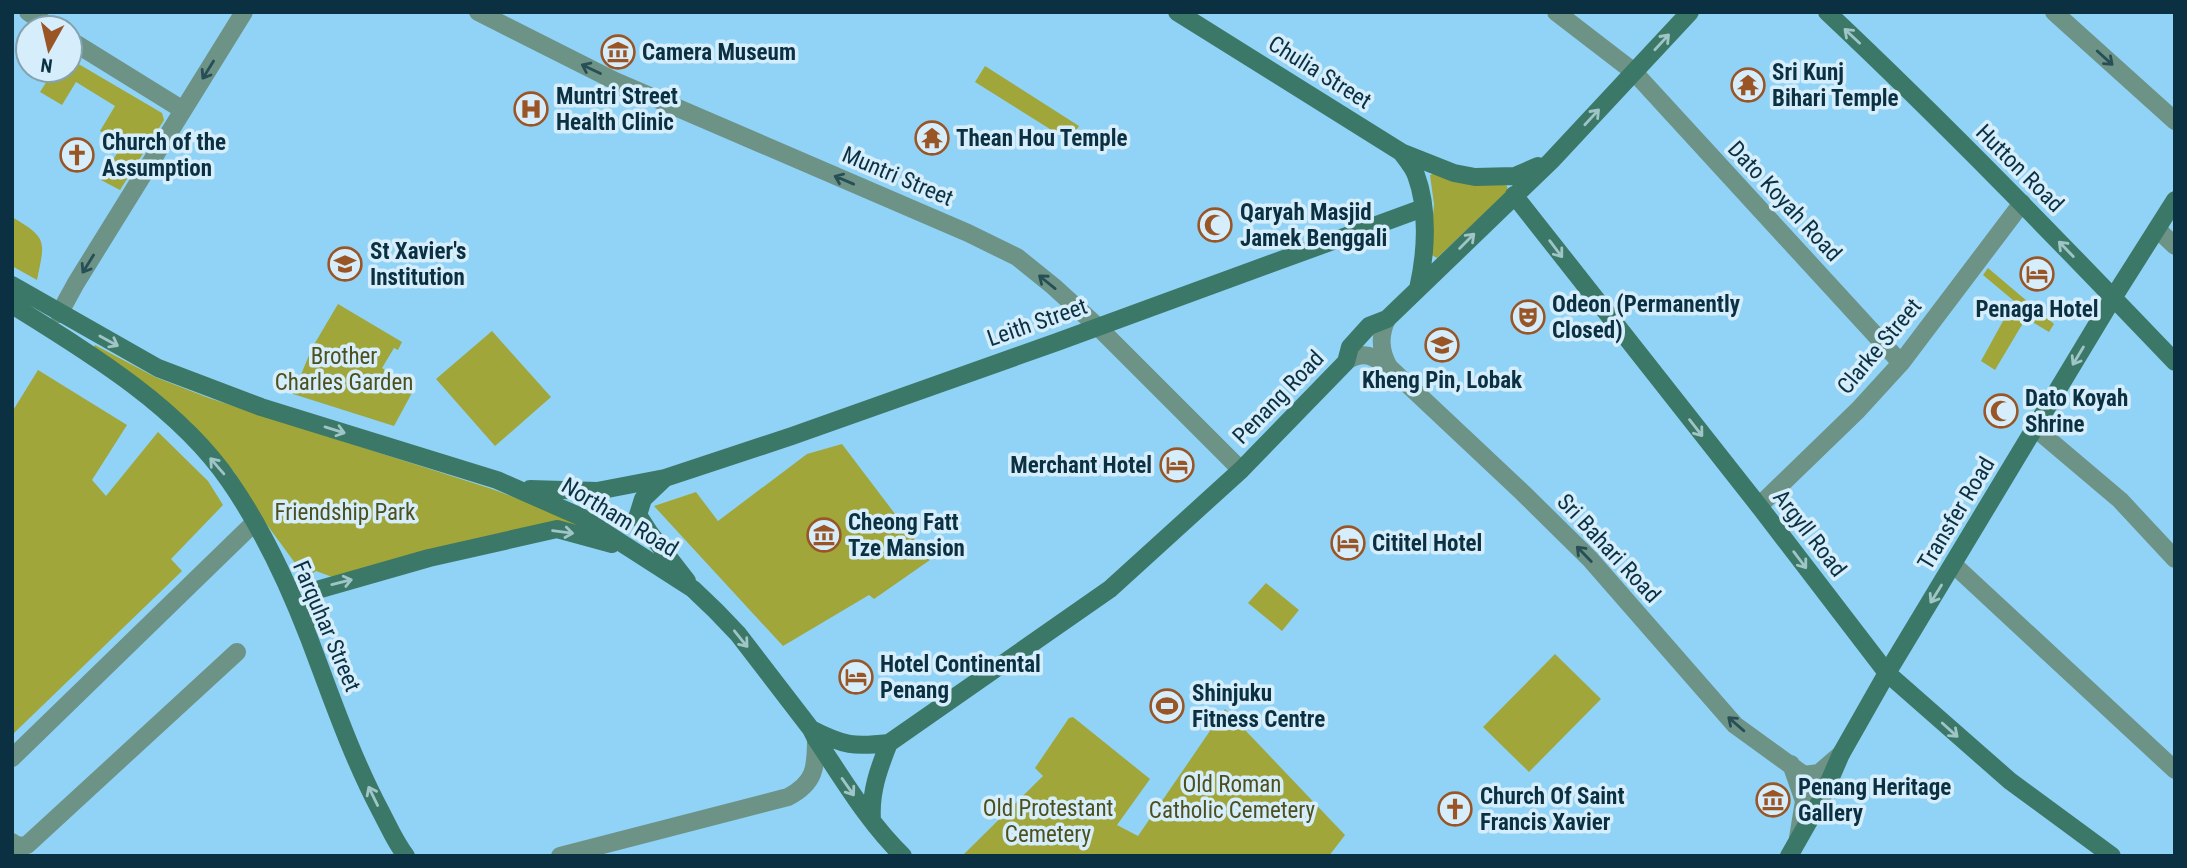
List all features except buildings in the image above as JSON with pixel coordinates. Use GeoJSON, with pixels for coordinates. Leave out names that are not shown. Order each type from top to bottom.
{"type":"FeatureCollection","features":[{"type":"Feature","properties":{"kind":"main road","name":"Chulia Street"},"geometry":{"type":"LineString","coordinates":[[1177,12],[1401,152],[1454,173],[1475,177],[1515,176],[1551,161]]}},
{"type":"Feature","properties":{"kind":"main road","name":"Penang Road"},"geometry":{"type":"LineString","coordinates":[[889,743],[1110,589],[1241,470],[1348,360],[1350,347],[1369,326],[1387,319],[1551,161],[1690,12]]}},
{"type":"Feature","properties":{"kind":"main road","name":"Hutton Road"},"geometry":{"type":"LineString","coordinates":[[1827,12],[2022,203],[2175,362]]}},
{"type":"Feature","properties":{"kind":"main road","name":"Chulia Street"},"geometry":{"type":"LineString","coordinates":[[1401,152],[1416,174],[1423,208],[1422,271],[1418,289]]}},
{"type":"Feature","properties":{"kind":"main road","name":"Argyll Road"},"geometry":{"type":"LineString","coordinates":[[1514,195],[1887,673],[2010,781],[2112,856]]}},
{"type":"Feature","properties":{"kind":"main road","name":"Transfer Road"},"geometry":{"type":"LineString","coordinates":[[1789,856],[1822,798],[1841,754],[1887,673],[2113,298],[2175,201]]}},
{"type":"Feature","properties":{"kind":"main road","name":"Leith Street"},"geometry":{"type":"LineString","coordinates":[[521,489],[597,491],[665,478],[818,427],[1423,208]]}},
{"type":"Feature","properties":{"kind":"main road"},"geometry":{"type":"LineString","coordinates":[[12,285],[60,314]]}},
{"type":"Feature","properties":{"kind":"main road","name":"Farquhar Street"},"geometry":{"type":"LineString","coordinates":[[12,305],[97,360],[169,415],[229,480],[255,522],[305,628],[330,697],[370,791],[406,856]]}},
{"type":"Feature","properties":{"kind":"main road","name":"Northam Road"},"geometry":{"type":"LineString","coordinates":[[60,314],[158,368],[261,407],[521,489],[581,517],[693,589],[738,634],[813,734],[872,820],[903,856]]}},
{"type":"Feature","properties":{"kind":"main road","name":"Leith Street"},"geometry":{"type":"LineString","coordinates":[[665,478],[643,499],[638,515],[693,589]]}},
{"type":"Feature","properties":{"kind":"main road"},"geometry":{"type":"LineString","coordinates":[[305,628],[309,600],[317,590],[429,558],[557,530],[590,537],[637,553]]}},
{"type":"Feature","properties":{"kind":"main road"},"geometry":{"type":"LineString","coordinates":[[813,734],[851,746],[889,743],[874,785],[872,820]]}},
{"type":"Feature","properties":{"kind":"street"},"geometry":{"type":"LineString","coordinates":[[60,314],[76,283],[244,12]]}},
{"type":"Feature","properties":{"kind":"street","name":"Muntri Street"},"geometry":{"type":"LineString","coordinates":[[478,12],[615,81],[1017,257],[1098,327],[1241,470]]}},
{"type":"Feature","properties":{"kind":"street","name":"Dato Koyah Road"},"geometry":{"type":"LineString","coordinates":[[1556,12],[1634,72],[1900,363]]}},
{"type":"Feature","properties":{"kind":"street"},"geometry":{"type":"LineString","coordinates":[[2054,12],[2175,121]]}},
{"type":"Feature","properties":{"kind":"street"},"geometry":{"type":"LineString","coordinates":[[84,49],[183,110]]}},
{"type":"Feature","properties":{"kind":"street","name":"Clarke Street"},"geometry":{"type":"LineString","coordinates":[[1759,506],[1858,410],[1900,363],[2022,203]]}},
{"type":"Feature","properties":{"kind":"street"},"geometry":{"type":"LineString","coordinates":[[2157,229],[2175,246]]}},
{"type":"Feature","properties":{"kind":"street"},"geometry":{"type":"LineString","coordinates":[[1387,319],[1381,346],[1389,367]]}},
{"type":"Feature","properties":{"kind":"street","name":"Sri Bahari Road"},"geometry":{"type":"LineString","coordinates":[[1348,360],[1365,354],[1389,367],[1523,493],[1590,559],[1735,725],[1804,775],[1819,773],[1841,754]]}},
{"type":"Feature","properties":{"kind":"street"},"geometry":{"type":"LineString","coordinates":[[2035,428],[2120,500],[2175,559]]}},
{"type":"Feature","properties":{"kind":"street"},"geometry":{"type":"LineString","coordinates":[[12,758],[255,522]]}},
{"type":"Feature","properties":{"kind":"street"},"geometry":{"type":"LineString","coordinates":[[1954,565],[2175,770]]}},
{"type":"Feature","properties":{"kind":"street"},"geometry":{"type":"LineString","coordinates":[[12,842],[17,846],[27,845],[237,652]]}},
{"type":"Feature","properties":{"kind":"street"},"geometry":{"type":"LineString","coordinates":[[560,856],[788,797],[802,790],[814,773],[813,734]]}},
{"type":"Feature","properties":{"kind":"street"},"geometry":{"type":"LineString","coordinates":[[1791,764],[1804,801],[1798,839]]}},
{"type":"Feature","properties":{"kind":"green space"},"geometry":{"type":"Polygon","coordinates":[[[985,66],[1079,126],[1069,141],[975,82],[985,66]]]}},
{"type":"Feature","properties":{"kind":"green space"},"geometry":{"type":"Polygon","coordinates":[[[84,67],[162,113],[164,120],[120,190],[101,180],[122,145],[100,131],[115,106],[79,84],[84,84],[84,67]]]}},
{"type":"Feature","properties":{"kind":"green space"},"geometry":{"type":"Polygon","coordinates":[[[45,84],[75,84],[62,105],[40,92],[45,84]]]}},
{"type":"Feature","properties":{"kind":"green space"},"geometry":{"type":"Polygon","coordinates":[[[1436,173],[1502,183],[1507,186],[1508,191],[1437,258],[1430,254],[1434,204],[1430,175],[1436,173]]]}},
{"type":"Feature","properties":{"kind":"green space"},"geometry":{"type":"Polygon","coordinates":[[[12,217],[32,230],[41,242],[42,257],[37,280],[12,266],[12,217]]]}},
{"type":"Feature","properties":{"kind":"green space"},"geometry":{"type":"Polygon","coordinates":[[[1988,268],[2054,324],[2049,332],[2026,318],[1995,370],[1981,361],[2014,301],[1983,275],[1988,268]]]}},
{"type":"Feature","properties":{"kind":"green space","name":"Brother Charles Garden"},"geometry":{"type":"Polygon","coordinates":[[[338,304],[402,342],[398,350],[394,348],[382,368],[385,370],[383,374],[413,391],[394,426],[293,394],[312,348],[338,304]]]}},
{"type":"Feature","properties":{"kind":"green space"},"geometry":{"type":"Polygon","coordinates":[[[492,331],[551,397],[495,446],[436,379],[492,331]]]}},
{"type":"Feature","properties":{"kind":"green space","name":"Friendship Park"},"geometry":{"type":"Polygon","coordinates":[[[95,345],[155,377],[209,398],[492,489],[584,524],[343,581],[316,571],[306,578],[262,518],[234,472],[189,421],[92,350],[95,345]]]}},
{"type":"Feature","properties":{"kind":"green space"},"geometry":{"type":"Polygon","coordinates":[[[38,370],[127,425],[92,480],[106,496],[158,432],[208,481],[223,505],[171,559],[182,571],[12,735],[12,412],[38,370]]]}},
{"type":"Feature","properties":{"kind":"green space"},"geometry":{"type":"Polygon","coordinates":[[[842,444],[930,560],[874,599],[869,595],[783,646],[654,506],[696,492],[718,521],[807,454],[842,444]]]}},
{"type":"Feature","properties":{"kind":"green space"},"geometry":{"type":"Polygon","coordinates":[[[1266,583],[1299,610],[1282,631],[1248,603],[1266,583]]]}},
{"type":"Feature","properties":{"kind":"green space"},"geometry":{"type":"Polygon","coordinates":[[[1555,654],[1601,699],[1529,772],[1483,727],[1555,654]]]}},
{"type":"Feature","properties":{"kind":"green space"},"geometry":{"type":"Polygon","coordinates":[[[1225,709],[1345,835],[1329,856],[962,856],[1043,776],[1035,768],[1069,718],[1073,717],[1150,779],[1117,825],[1138,836],[1225,709]]]}},
{"type":"Feature","properties":{"kind":"place","name":"Camera Museum"},"geometry":{"type":"Point","coordinates":[618,52]}},
{"type":"Feature","properties":{"kind":"place","name":"Sri Kunj Bihari Temple"},"geometry":{"type":"Point","coordinates":[1748,85]}},
{"type":"Feature","properties":{"kind":"place","name":"Muntri Street Health Clinic"},"geometry":{"type":"Point","coordinates":[531,109]}},
{"type":"Feature","properties":{"kind":"place","name":"Thean Hou Temple"},"geometry":{"type":"Point","coordinates":[932,138]}},
{"type":"Feature","properties":{"kind":"place","name":"Church of the Assumption"},"geometry":{"type":"Point","coordinates":[77,155]}},
{"type":"Feature","properties":{"kind":"place","name":"Qaryah Masjid Jamek Benggali"},"geometry":{"type":"Point","coordinates":[1215,225]}},
{"type":"Feature","properties":{"kind":"place","name":"St Xavier's Institution"},"geometry":{"type":"Point","coordinates":[345,264]}},
{"type":"Feature","properties":{"kind":"place","name":"Penaga Hotel"},"geometry":{"type":"Point","coordinates":[2037,274]}},
{"type":"Feature","properties":{"kind":"place","name":"Odeon (Permanently Closed)"},"geometry":{"type":"Point","coordinates":[1528,317]}},
{"type":"Feature","properties":{"kind":"place","name":"Kheng Pin, Lobak"},"geometry":{"type":"Point","coordinates":[1442,345]}},
{"type":"Feature","properties":{"kind":"place","name":"Dato Koyah Shrine"},"geometry":{"type":"Point","coordinates":[2001,411]}},
{"type":"Feature","properties":{"kind":"place","name":"Merchant Hotel"},"geometry":{"type":"Point","coordinates":[1177,465]}},
{"type":"Feature","properties":{"kind":"place","name":"Cheong Fatt Tze Mansion"},"geometry":{"type":"Point","coordinates":[824,535]}},
{"type":"Feature","properties":{"kind":"place","name":"Cititel Hotel"},"geometry":{"type":"Point","coordinates":[1348,543]}},
{"type":"Feature","properties":{"kind":"place","name":"Hotel Continental Penang"},"geometry":{"type":"Point","coordinates":[856,677]}},
{"type":"Feature","properties":{"kind":"place","name":"Shinjuku Fitness Centre"},"geometry":{"type":"Point","coordinates":[1167,706]}},
{"type":"Feature","properties":{"kind":"place","name":"Penang Heritage Gallery"},"geometry":{"type":"Point","coordinates":[1773,800]}},
{"type":"Feature","properties":{"kind":"place","name":"Church Of Saint Francis Xavier"},"geometry":{"type":"Point","coordinates":[1455,809]}},
{"type":"Feature","properties":{"kind":"park label","name":"Old Roman Catholic Cemetery"},"geometry":{"type":"Point","coordinates":[1232,797]}},
{"type":"Feature","properties":{"kind":"park label","name":"Old Protestant Cemetery"},"geometry":{"type":"Point","coordinates":[1048,821]}}]}
